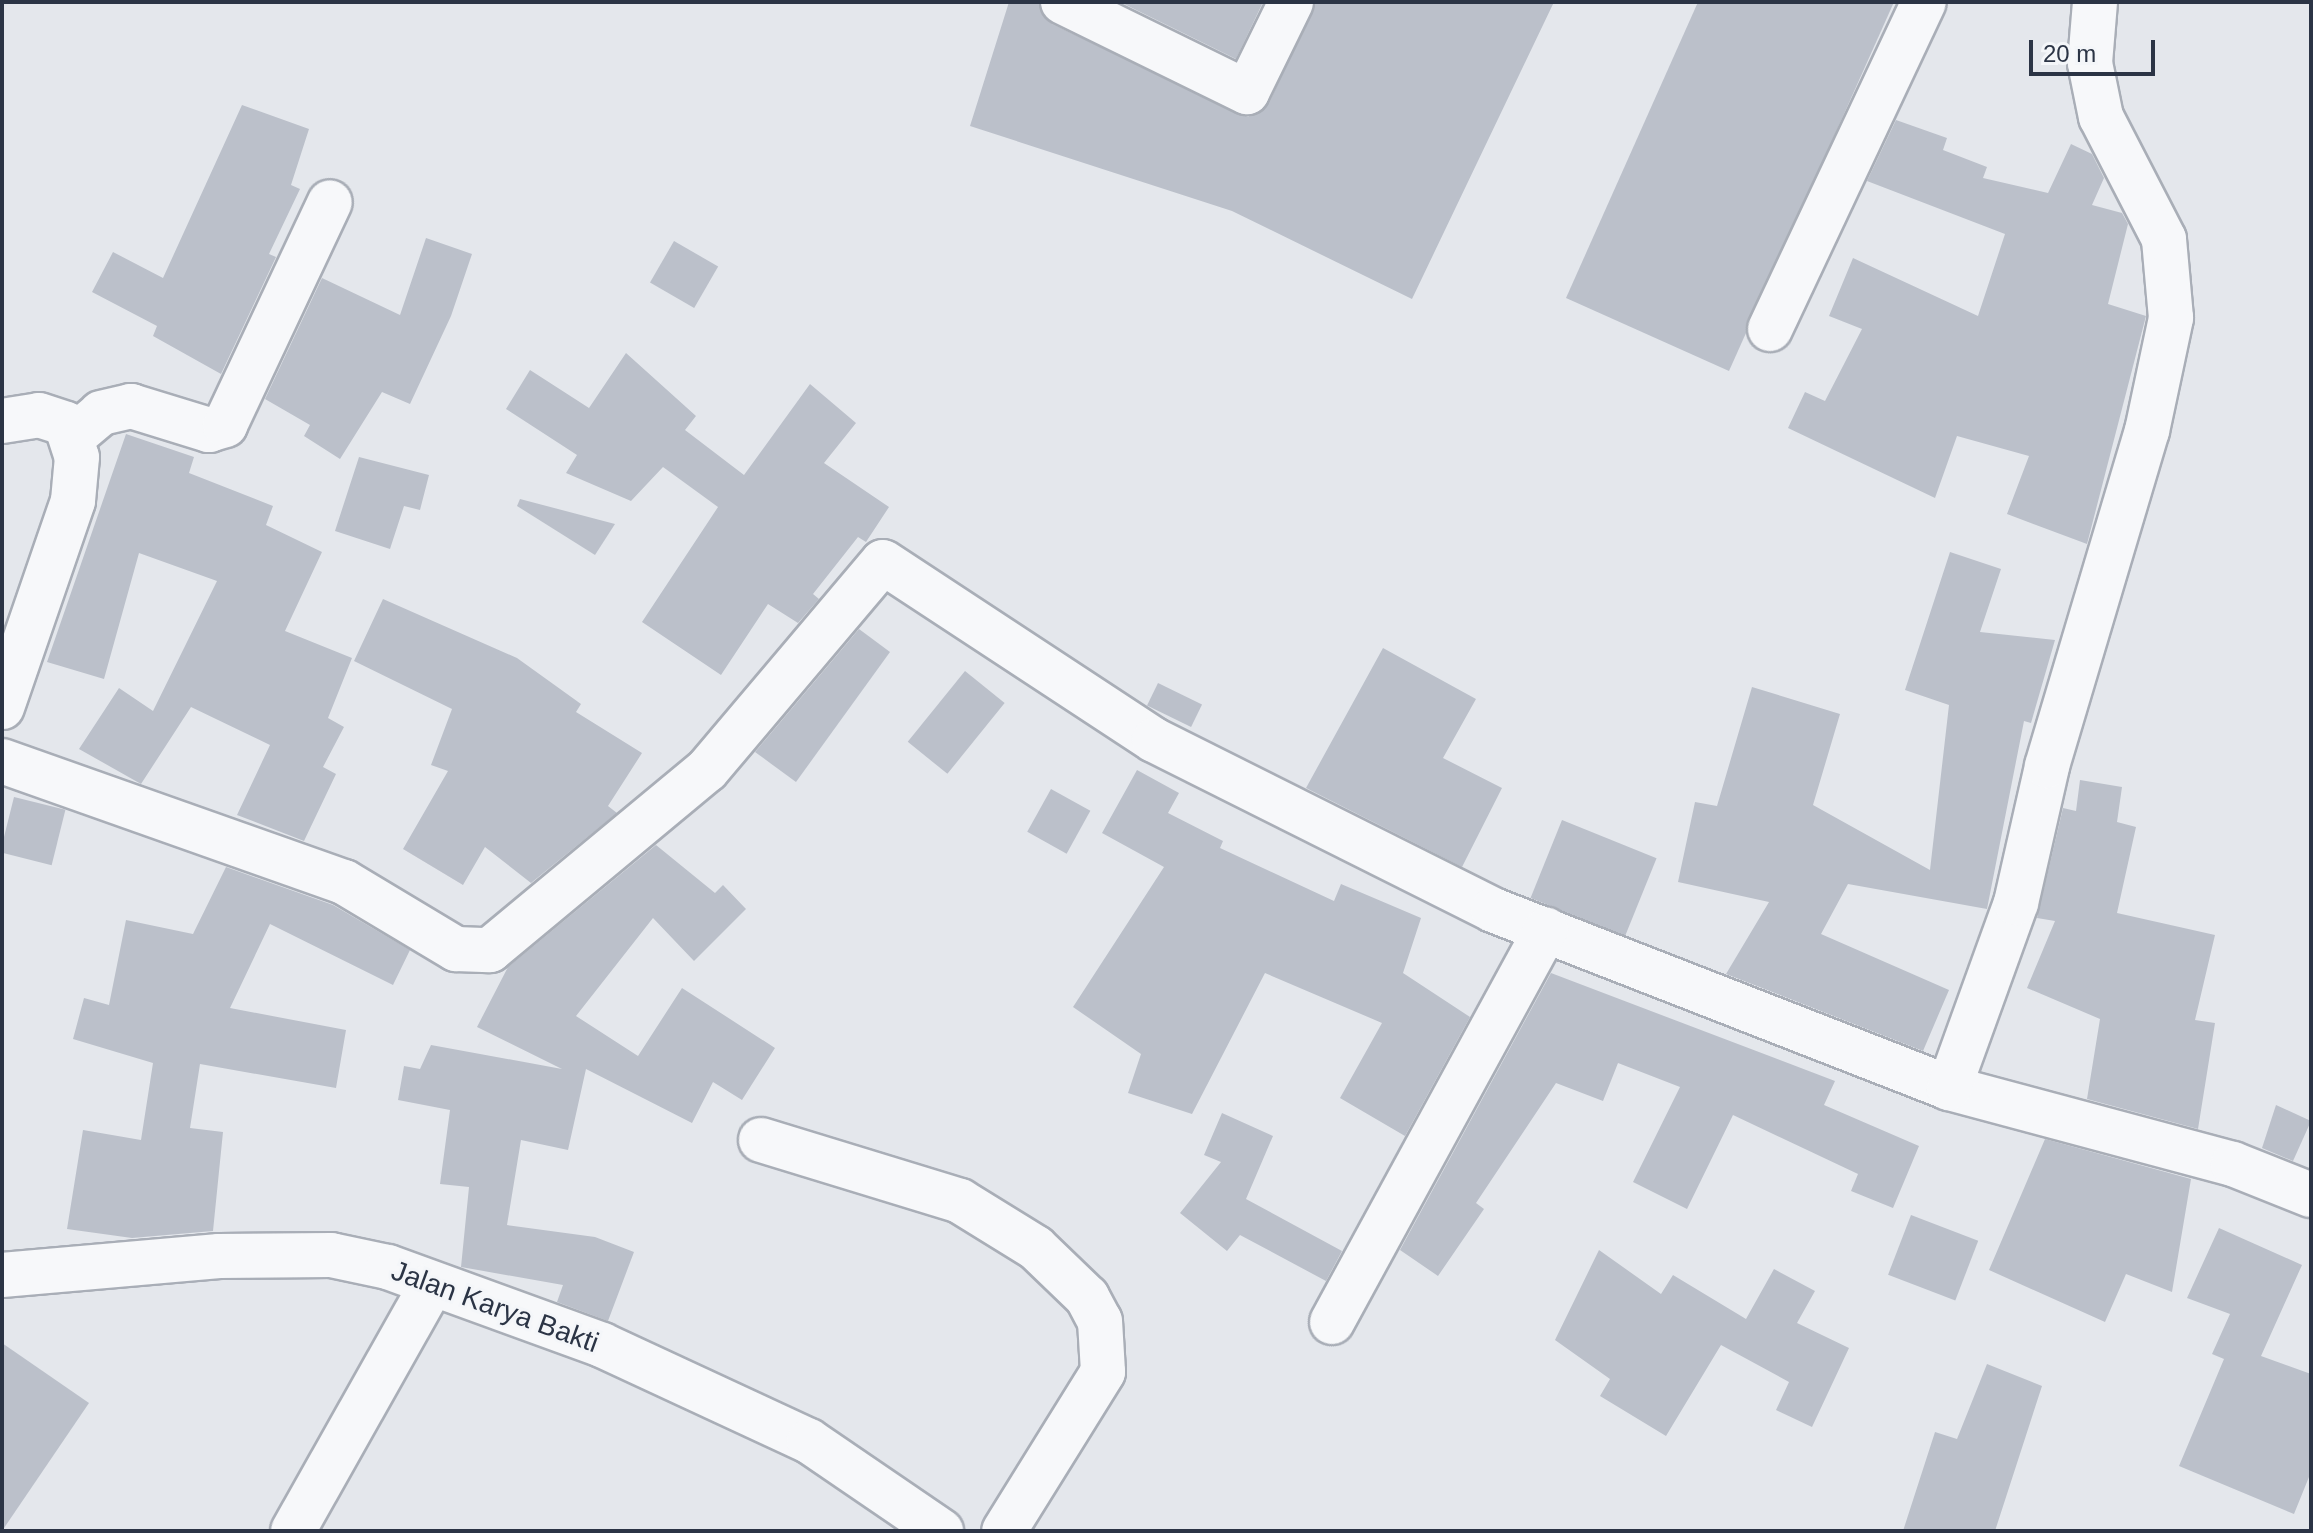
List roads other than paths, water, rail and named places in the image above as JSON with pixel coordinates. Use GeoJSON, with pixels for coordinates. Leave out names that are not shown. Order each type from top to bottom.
{"type":"FeatureCollection","features":[{"type":"Feature","properties":{"kind":"street"},"geometry":{"type":"LineString","coordinates":[[1063,2],[1247,92],[1291,2]]}},
{"type":"Feature","properties":{"kind":"street"},"geometry":{"type":"LineString","coordinates":[[1770,329],[1924,2]]}},
{"type":"Feature","properties":{"kind":"street"},"geometry":{"type":"LineString","coordinates":[[1949,1088],[2016,903],[2047,766],[2147,431],[2171,318],[2164,239],[2101,117],[2090,63],[2095,2]]}},
{"type":"Feature","properties":{"kind":"street"},"geometry":{"type":"LineString","coordinates":[[74,436],[101,413],[131,406],[209,430],[225,425],[330,202]]}},
{"type":"Feature","properties":{"kind":"street"},"geometry":{"type":"LineString","coordinates":[[2,421],[39,415],[66,424],[74,436],[73,501],[2,707]]}},
{"type":"Feature","properties":{"kind":"street"},"geometry":{"type":"LineString","coordinates":[[2,761],[344,882],[473,954],[490,950],[707,770],[883,562],[1154,740],[1546,930],[1949,1088],[2233,1164],[2311,1195]]}},
{"type":"Feature","properties":{"kind":"street"},"geometry":{"type":"LineString","coordinates":[[1332,1322],[1546,930]]}},
{"type":"Feature","properties":{"kind":"street"},"geometry":{"type":"LineString","coordinates":[[761,1140],[960,1201],[1036,1248],[1087,1297],[1100,1321],[1103,1372],[1004,1531]]}},
{"type":"Feature","properties":{"kind":"street","name":"Jalan Karya Bakti"},"geometry":{"type":"LineString","coordinates":[[2,1275],[331,1255],[432,1284],[602,1345],[809,1441],[941,1531]]}},
{"type":"Feature","properties":{"kind":"street"},"geometry":{"type":"LineString","coordinates":[[293,1531],[432,1284]]}}]}
